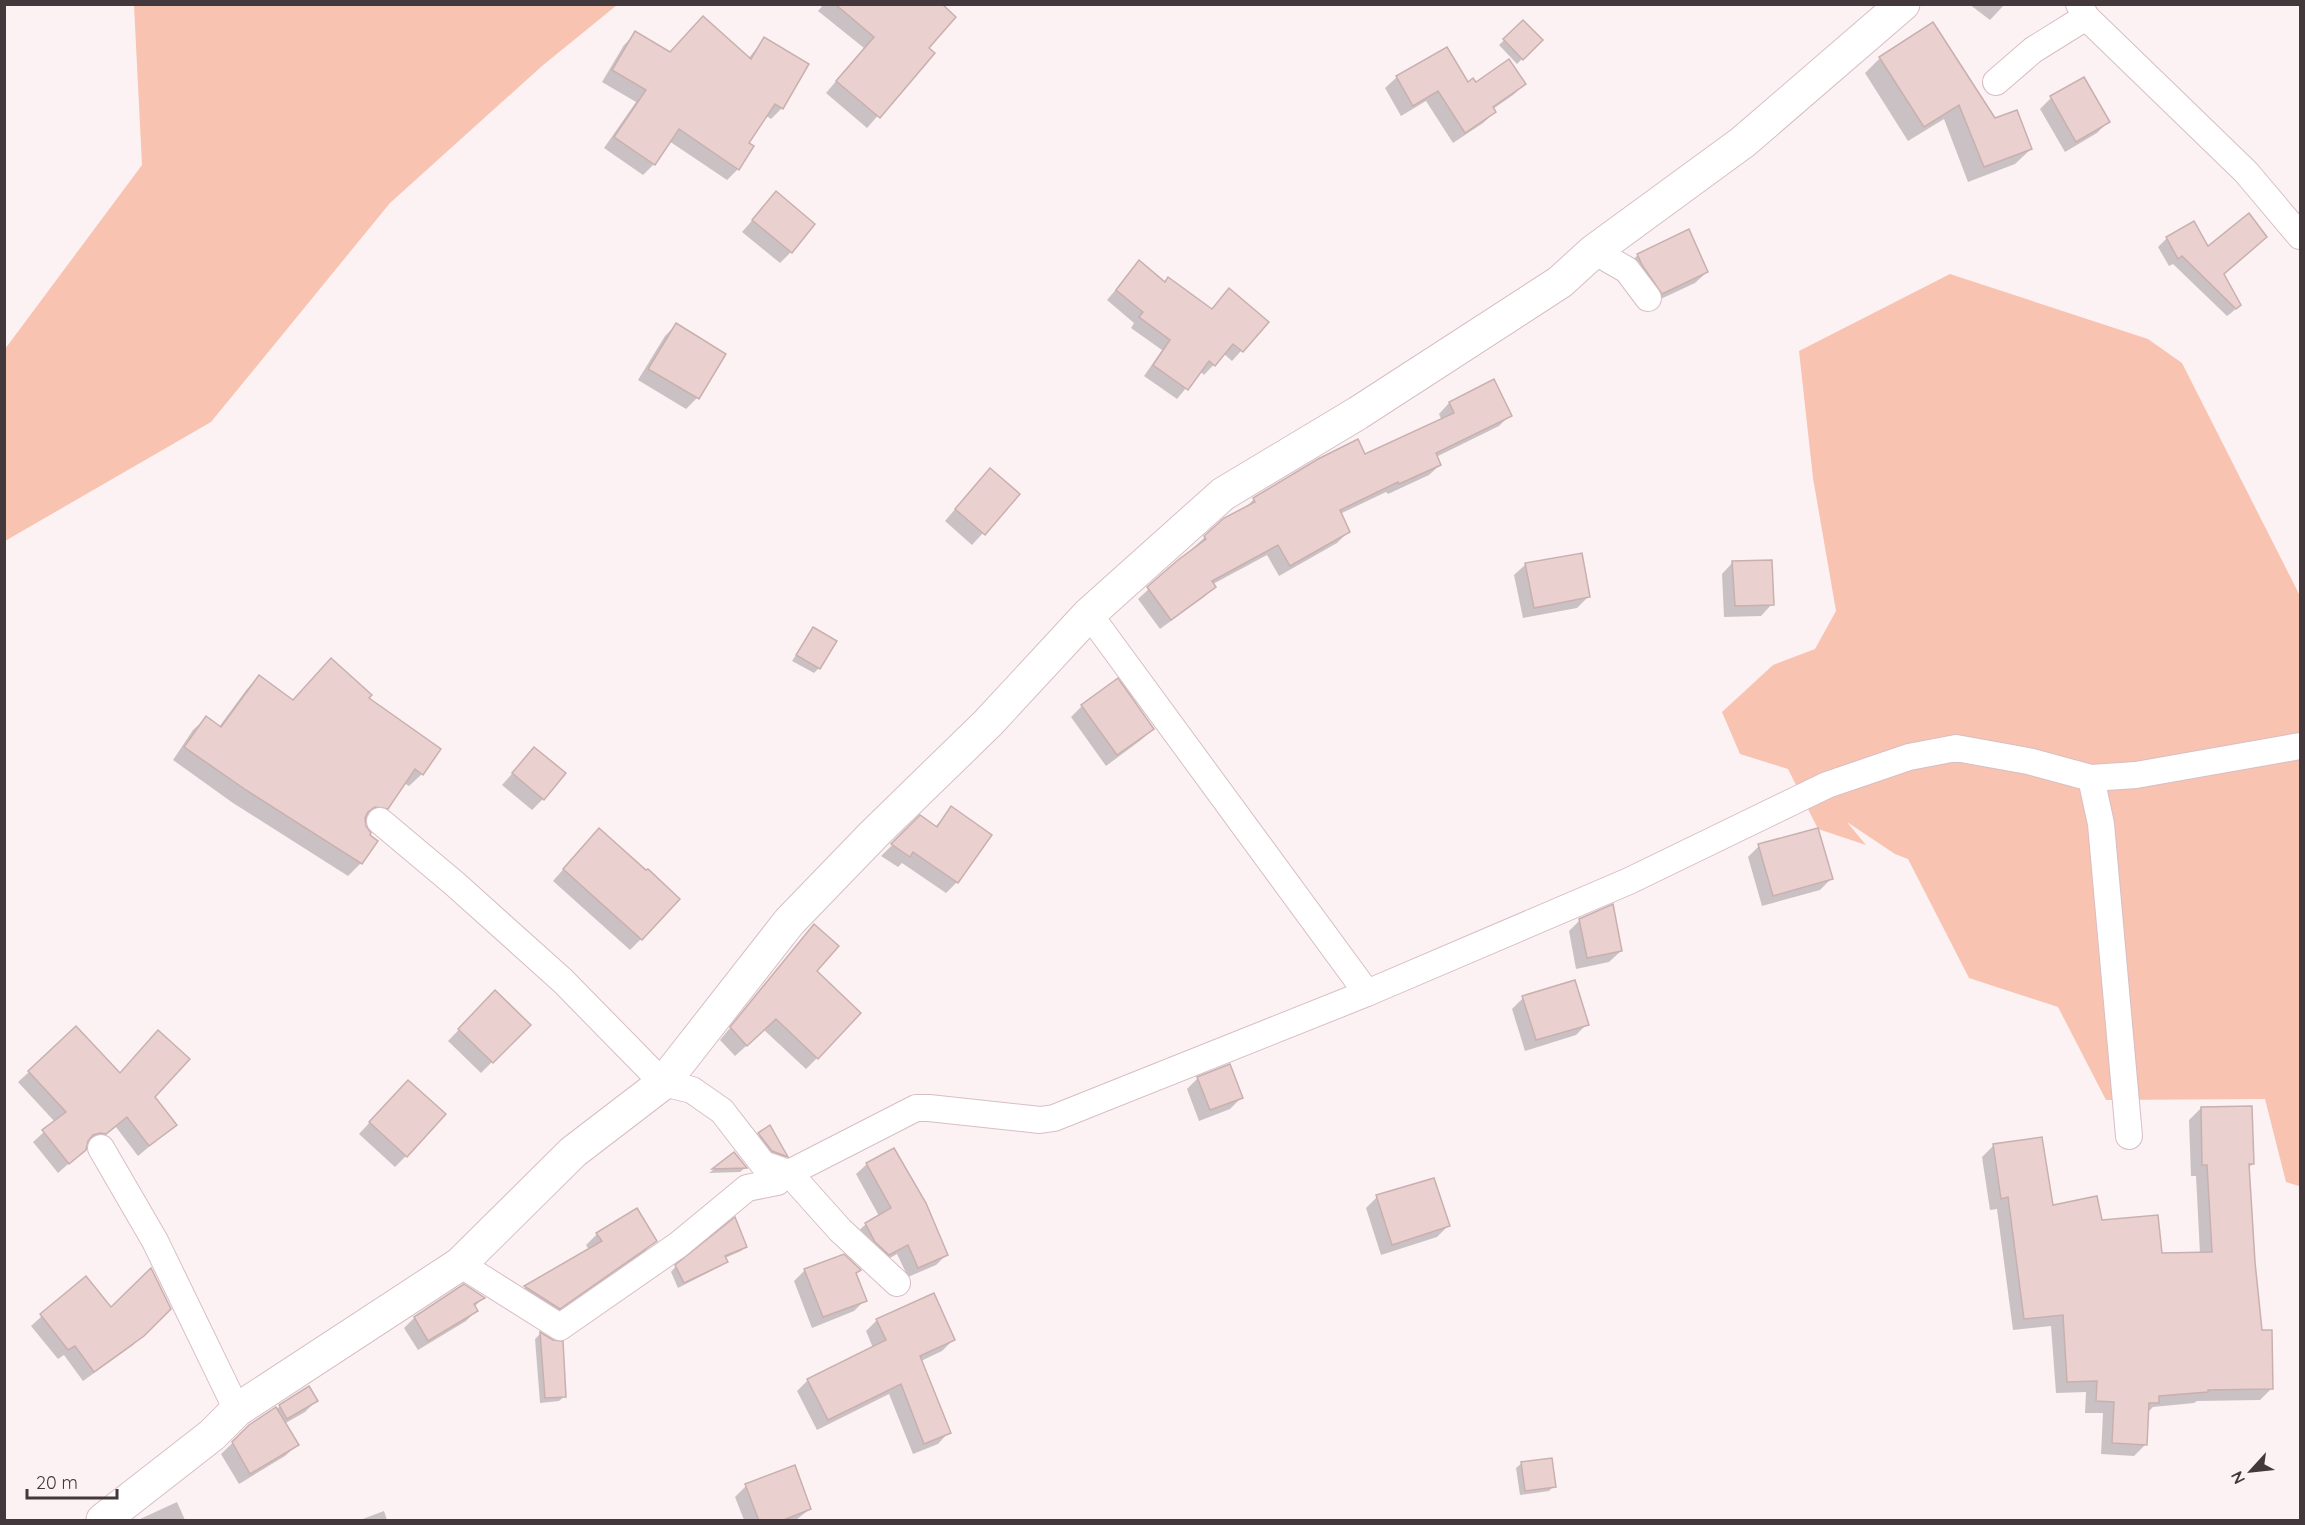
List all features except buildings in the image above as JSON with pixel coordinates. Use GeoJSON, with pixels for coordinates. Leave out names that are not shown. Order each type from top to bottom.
{"type":"FeatureCollection","features":[{"type":"Feature","properties":{"kind":"street"},"geometry":{"type":"LineString","coordinates":[[103,1521],[212,1435],[237,1410],[460,1264],[573,1152],[663,1083],[789,922],[874,834],[988,723],[1089,614],[1223,494],[1358,413],[1560,282],[1594,251],[1743,142],[1903,4]]}},
{"type":"Feature","properties":{"kind":"street"},"geometry":{"type":"LineString","coordinates":[[1996,82],[2083,11],[2246,172],[2301,236]]}},
{"type":"Feature","properties":{"kind":"street"},"geometry":{"type":"LineString","coordinates":[[1594,251],[1627,270],[1648,298]]}},
{"type":"Feature","properties":{"kind":"street"},"geometry":{"type":"LineString","coordinates":[[1089,614],[1367,993]]}},
{"type":"Feature","properties":{"kind":"street"},"geometry":{"type":"LineString","coordinates":[[460,1264],[560,1327],[678,1245],[747,1188],[783,1177],[916,1108],[1040,1120],[1054,1118],[1367,993],[1629,880],[1827,785],[1909,758],[1956,748],[2028,761],[2091,778],[2136,774],[2301,746]]}},
{"type":"Feature","properties":{"kind":"street"},"geometry":{"type":"LineString","coordinates":[[2091,778],[2101,824],[2129,1136]]}},
{"type":"Feature","properties":{"kind":"street"},"geometry":{"type":"LineString","coordinates":[[380,821],[455,884],[563,981],[663,1083],[692,1090],[722,1111],[783,1177],[897,1283]]}},
{"type":"Feature","properties":{"kind":"street"},"geometry":{"type":"LineString","coordinates":[[101,1148],[155,1241],[237,1410]]}},
{"type":"Feature","properties":{"kind":"shaded area"},"geometry":{"type":"Polygon","coordinates":[[[134,5],[617,5],[542,66],[390,203],[211,422],[5,541],[5,349],[142,165],[134,5]]]}},
{"type":"Feature","properties":{"kind":"shaded area"},"geometry":{"type":"Polygon","coordinates":[[[1950,274],[2148,339],[2182,363],[2300,596],[2300,1189],[2299,1186],[2286,1182],[2265,1099],[2106,1100],[2058,1007],[1969,978],[1908,859],[1895,854],[1847,822],[1866,845],[1818,829],[1788,769],[1740,754],[1722,712],[1773,665],[1815,649],[1836,611],[1813,478],[1799,351],[1950,274]]]}}]}
